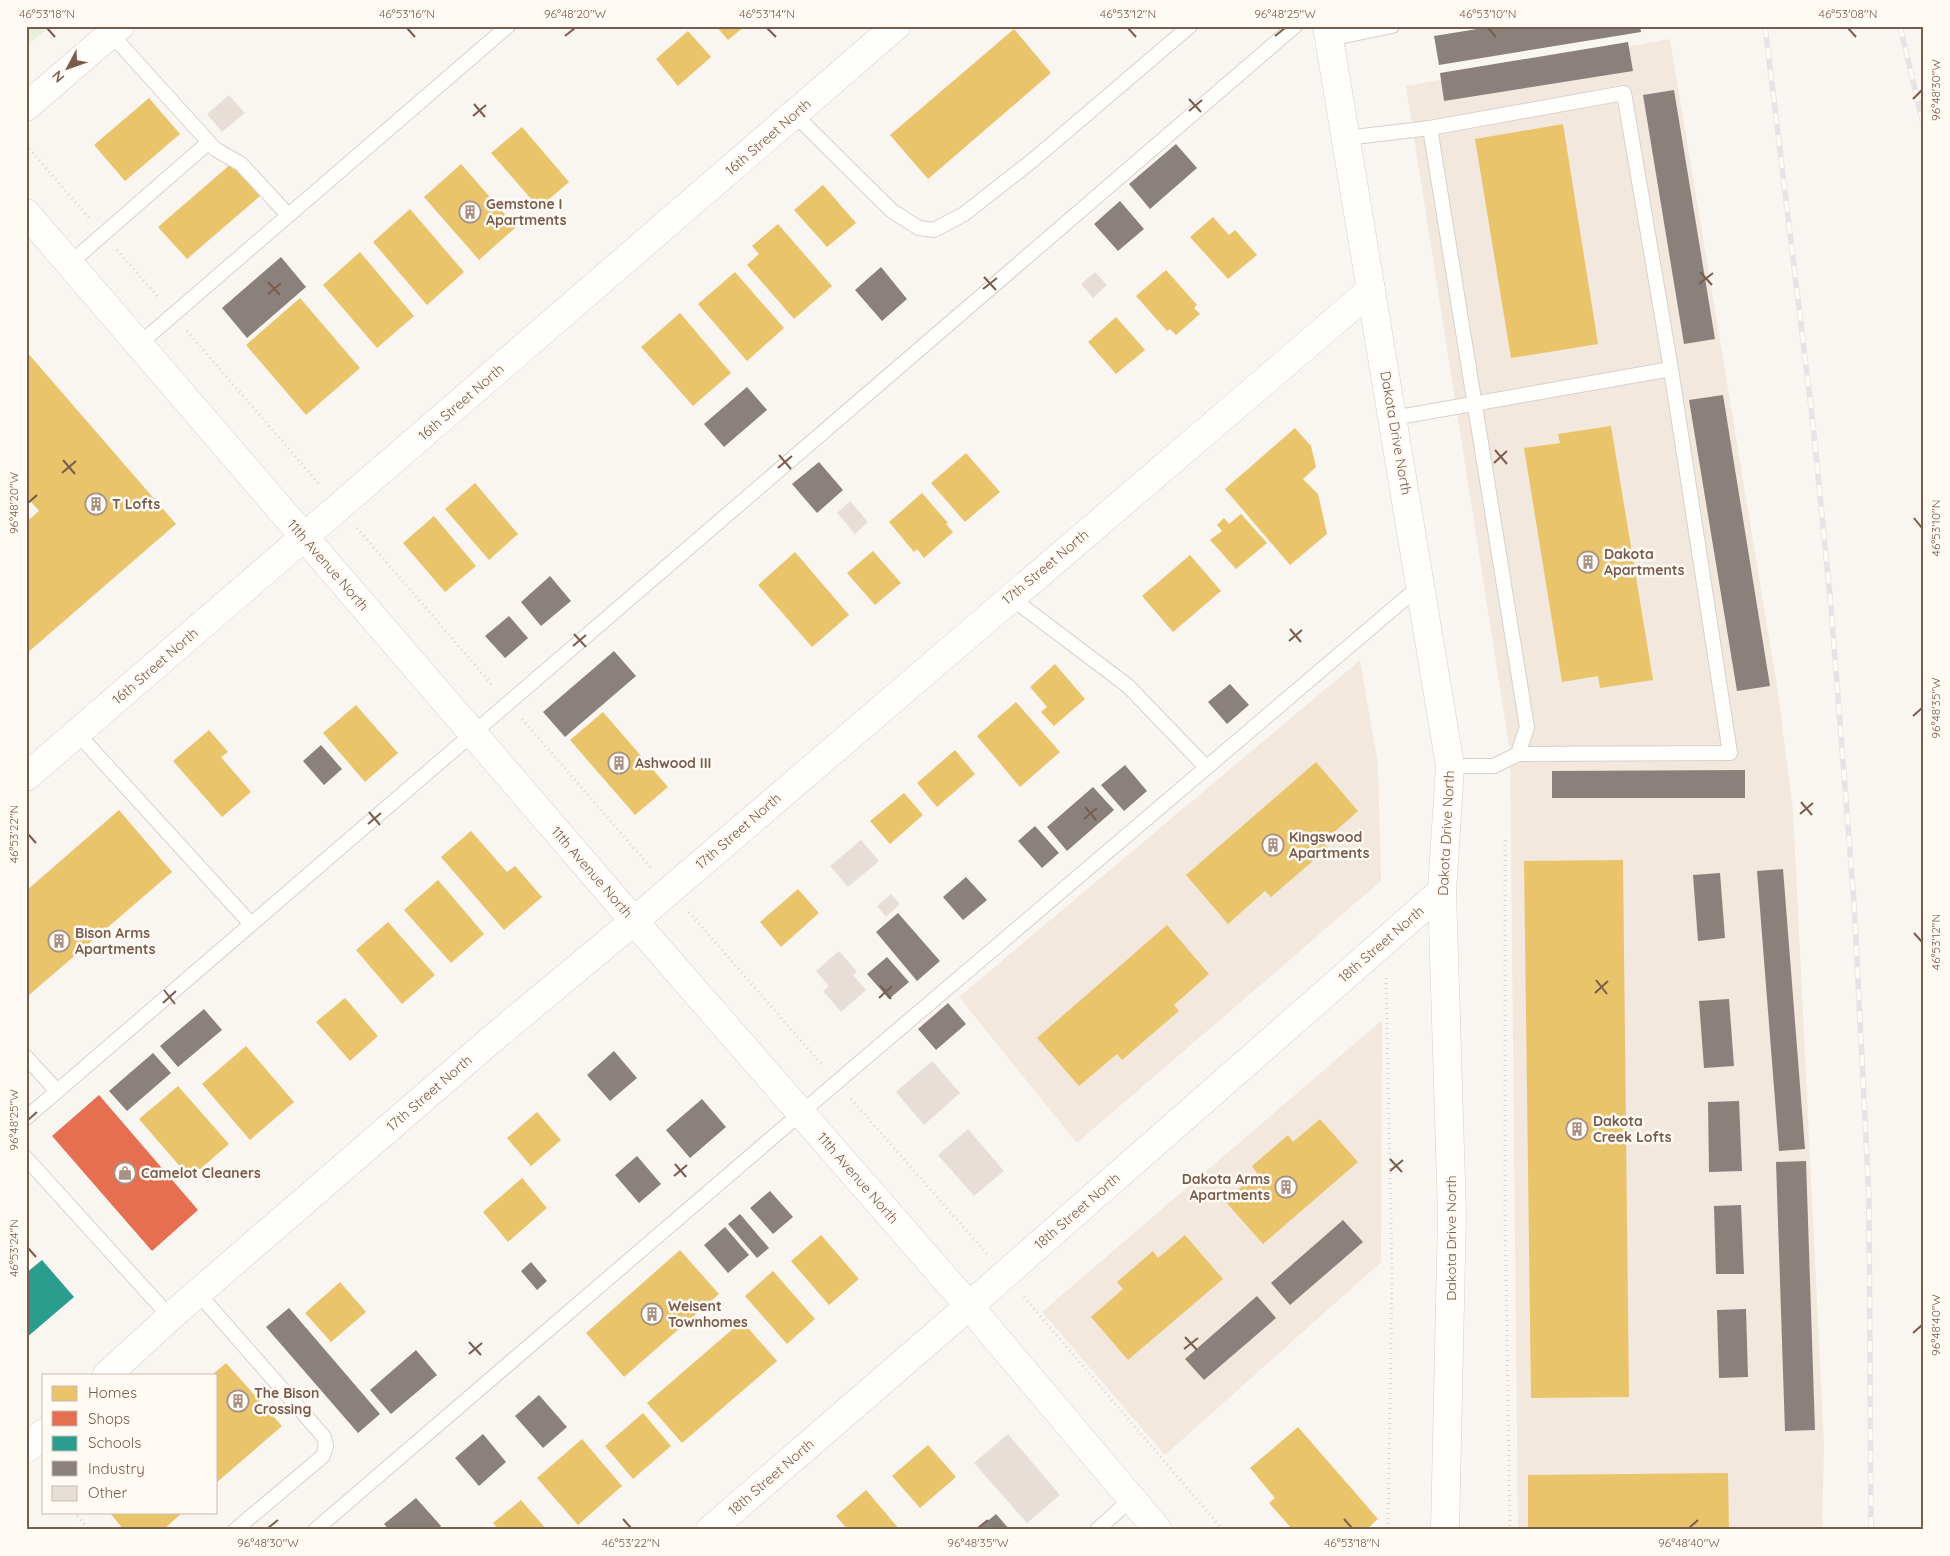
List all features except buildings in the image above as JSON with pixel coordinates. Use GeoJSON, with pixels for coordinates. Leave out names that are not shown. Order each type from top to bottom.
{"type":"FeatureCollection","features":[{"type":"Feature","properties":{"kind":"street","name":"16th Street North"},"geometry":{"type":"LineString","coordinates":[[26,776],[896,26]]}},
{"type":"Feature","properties":{"kind":"street"},"geometry":{"type":"LineString","coordinates":[[26,107],[115,30]]}},
{"type":"Feature","properties":{"kind":"street","name":"Dakota Drive North"},"geometry":{"type":"LineString","coordinates":[[1328,32],[1450,766],[1442,891],[1452,1233],[1446,1530]]}},
{"type":"Feature","properties":{"kind":"street","name":"11th Avenue North"},"geometry":{"type":"LineString","coordinates":[[26,214],[969,1306],[1158,1530]]}},
{"type":"Feature","properties":{"kind":"street","name":"17th Street North"},"geometry":{"type":"LineString","coordinates":[[108,1374],[170,1317],[484,1045],[634,920],[1010,597],[1372,290]]}},
{"type":"Feature","properties":{"kind":"street","name":"18th Street North"},"geometry":{"type":"LineString","coordinates":[[710,1530],[969,1306],[1442,891]]}},
{"type":"Feature","properties":{"kind":"street"},"geometry":{"type":"LineString","coordinates":[[26,1449],[42,1435]]}},
{"type":"Feature","properties":{"kind":"lane"},"geometry":{"type":"LineString","coordinates":[[138,345],[508,26]]}},
{"type":"Feature","properties":{"kind":"lane"},"geometry":{"type":"LineString","coordinates":[[794,114],[892,211],[920,228],[934,230],[964,214],[1033,160],[1190,26]]}},
{"type":"Feature","properties":{"kind":"lane"},"geometry":{"type":"LineString","coordinates":[[26,1118],[472,732],[1296,26]]}},
{"type":"Feature","properties":{"kind":"lane"},"geometry":{"type":"LineString","coordinates":[[1328,32],[1392,26]]}},
{"type":"Feature","properties":{"kind":"lane"},"geometry":{"type":"LineString","coordinates":[[115,30],[215,149],[242,164],[288,215]]}},
{"type":"Feature","properties":{"kind":"lane"},"geometry":{"type":"LineString","coordinates":[[1346,138],[1430,128],[1624,93],[1671,369],[1730,753],[1518,754],[1494,766],[1450,766]]}},
{"type":"Feature","properties":{"kind":"lane"},"geometry":{"type":"LineString","coordinates":[[1430,128],[1527,727],[1518,754]]}},
{"type":"Feature","properties":{"kind":"lane"},"geometry":{"type":"LineString","coordinates":[[69,264],[209,142]]}},
{"type":"Feature","properties":{"kind":"lane"},"geometry":{"type":"LineString","coordinates":[[1393,418],[1475,402],[1671,369]]}},
{"type":"Feature","properties":{"kind":"lane"},"geometry":{"type":"LineString","coordinates":[[315,1530],[801,1112],[1421,585]]}},
{"type":"Feature","properties":{"kind":"lane"},"geometry":{"type":"LineString","coordinates":[[1010,597],[1128,686],[1206,767]]}},
{"type":"Feature","properties":{"kind":"lane"},"geometry":{"type":"LineString","coordinates":[[77,732],[251,924]]}},
{"type":"Feature","properties":{"kind":"lane"},"geometry":{"type":"LineString","coordinates":[[26,1057],[57,1091]]}},
{"type":"Feature","properties":{"kind":"lane"},"geometry":{"type":"LineString","coordinates":[[26,1158],[170,1317]]}},
{"type":"Feature","properties":{"kind":"lane"},"geometry":{"type":"LineString","coordinates":[[198,1293],[324,1437],[326,1446],[323,1456],[235,1530]]}},
{"type":"Feature","properties":{"kind":"lane"},"geometry":{"type":"LineString","coordinates":[[1097,1530],[1132,1499]]}},
{"type":"Feature","properties":{"kind":"path"},"geometry":{"type":"LineString","coordinates":[[26,145],[1224,1530]]}},
{"type":"Feature","properties":{"kind":"path"},"geometry":{"type":"LineString","coordinates":[[1504,840],[1505,1211],[1510,1530]]}},
{"type":"Feature","properties":{"kind":"path"},"geometry":{"type":"LineString","coordinates":[[1386,939],[1392,1271],[1388,1530]]}},
{"type":"Feature","properties":{"kind":"path"},"geometry":{"type":"LineString","coordinates":[[76,1514],[89,1530]]}},
{"type":"Feature","properties":{"kind":"shaded area"},"geometry":{"type":"Polygon","coordinates":[[[1670,39],[1777,686],[1793,809],[1824,1446],[1822,1530],[1518,1530],[1510,752],[1406,86],[1670,39]]]}},
{"type":"Feature","properties":{"kind":"shaded area"},"geometry":{"type":"Polygon","coordinates":[[[1360,660],[1378,764],[1381,881],[1077,1143],[959,997],[1360,660]]]}},
{"type":"Feature","properties":{"kind":"shaded area"},"geometry":{"type":"Polygon","coordinates":[[[1382,1020],[1381,1262],[1165,1455],[1042,1312],[1382,1020]]]}},
{"type":"Feature","properties":{"kind":"green space"},"geometry":{"type":"Polygon","coordinates":[[[26,26],[50,26],[26,47],[26,26]]]}},
{"type":"Feature","properties":{"kind":"railway"},"geometry":{"type":"LineString","coordinates":[[1765,26],[1813,424],[1831,607],[1854,903],[1869,1198],[1871,1530]]}},
{"type":"Feature","properties":{"kind":"railway"},"geometry":{"type":"LineString","coordinates":[[1900,26],[1924,127]]}},
{"type":"Feature","properties":{"kind":"place","name":"Gemstone I Apartments"},"geometry":{"type":"Point","coordinates":[470,212]}},
{"type":"Feature","properties":{"kind":"place","name":"T Lofts"},"geometry":{"type":"Point","coordinates":[96,504]}},
{"type":"Feature","properties":{"kind":"place","name":"Dakota Apartments"},"geometry":{"type":"Point","coordinates":[1588,562]}},
{"type":"Feature","properties":{"kind":"place","name":"Ashwood III"},"geometry":{"type":"Point","coordinates":[619,763]}},
{"type":"Feature","properties":{"kind":"place","name":"Kingswood Apartments"},"geometry":{"type":"Point","coordinates":[1273,845]}},
{"type":"Feature","properties":{"kind":"place","name":"Bison Arms Apartments"},"geometry":{"type":"Point","coordinates":[59,941]}},
{"type":"Feature","properties":{"kind":"place","name":"Dakota Creek Lofts"},"geometry":{"type":"Point","coordinates":[1577,1129]}},
{"type":"Feature","properties":{"kind":"place","name":"Camelot Cleaners"},"geometry":{"type":"Point","coordinates":[125,1173]}},
{"type":"Feature","properties":{"kind":"place","name":"Dakota Arms Apartments"},"geometry":{"type":"Point","coordinates":[1286,1187]}},
{"type":"Feature","properties":{"kind":"place","name":"Weisent Townhomes"},"geometry":{"type":"Point","coordinates":[652,1314]}},
{"type":"Feature","properties":{"kind":"place","name":"The Bison Crossing"},"geometry":{"type":"Point","coordinates":[238,1401]}}]}
